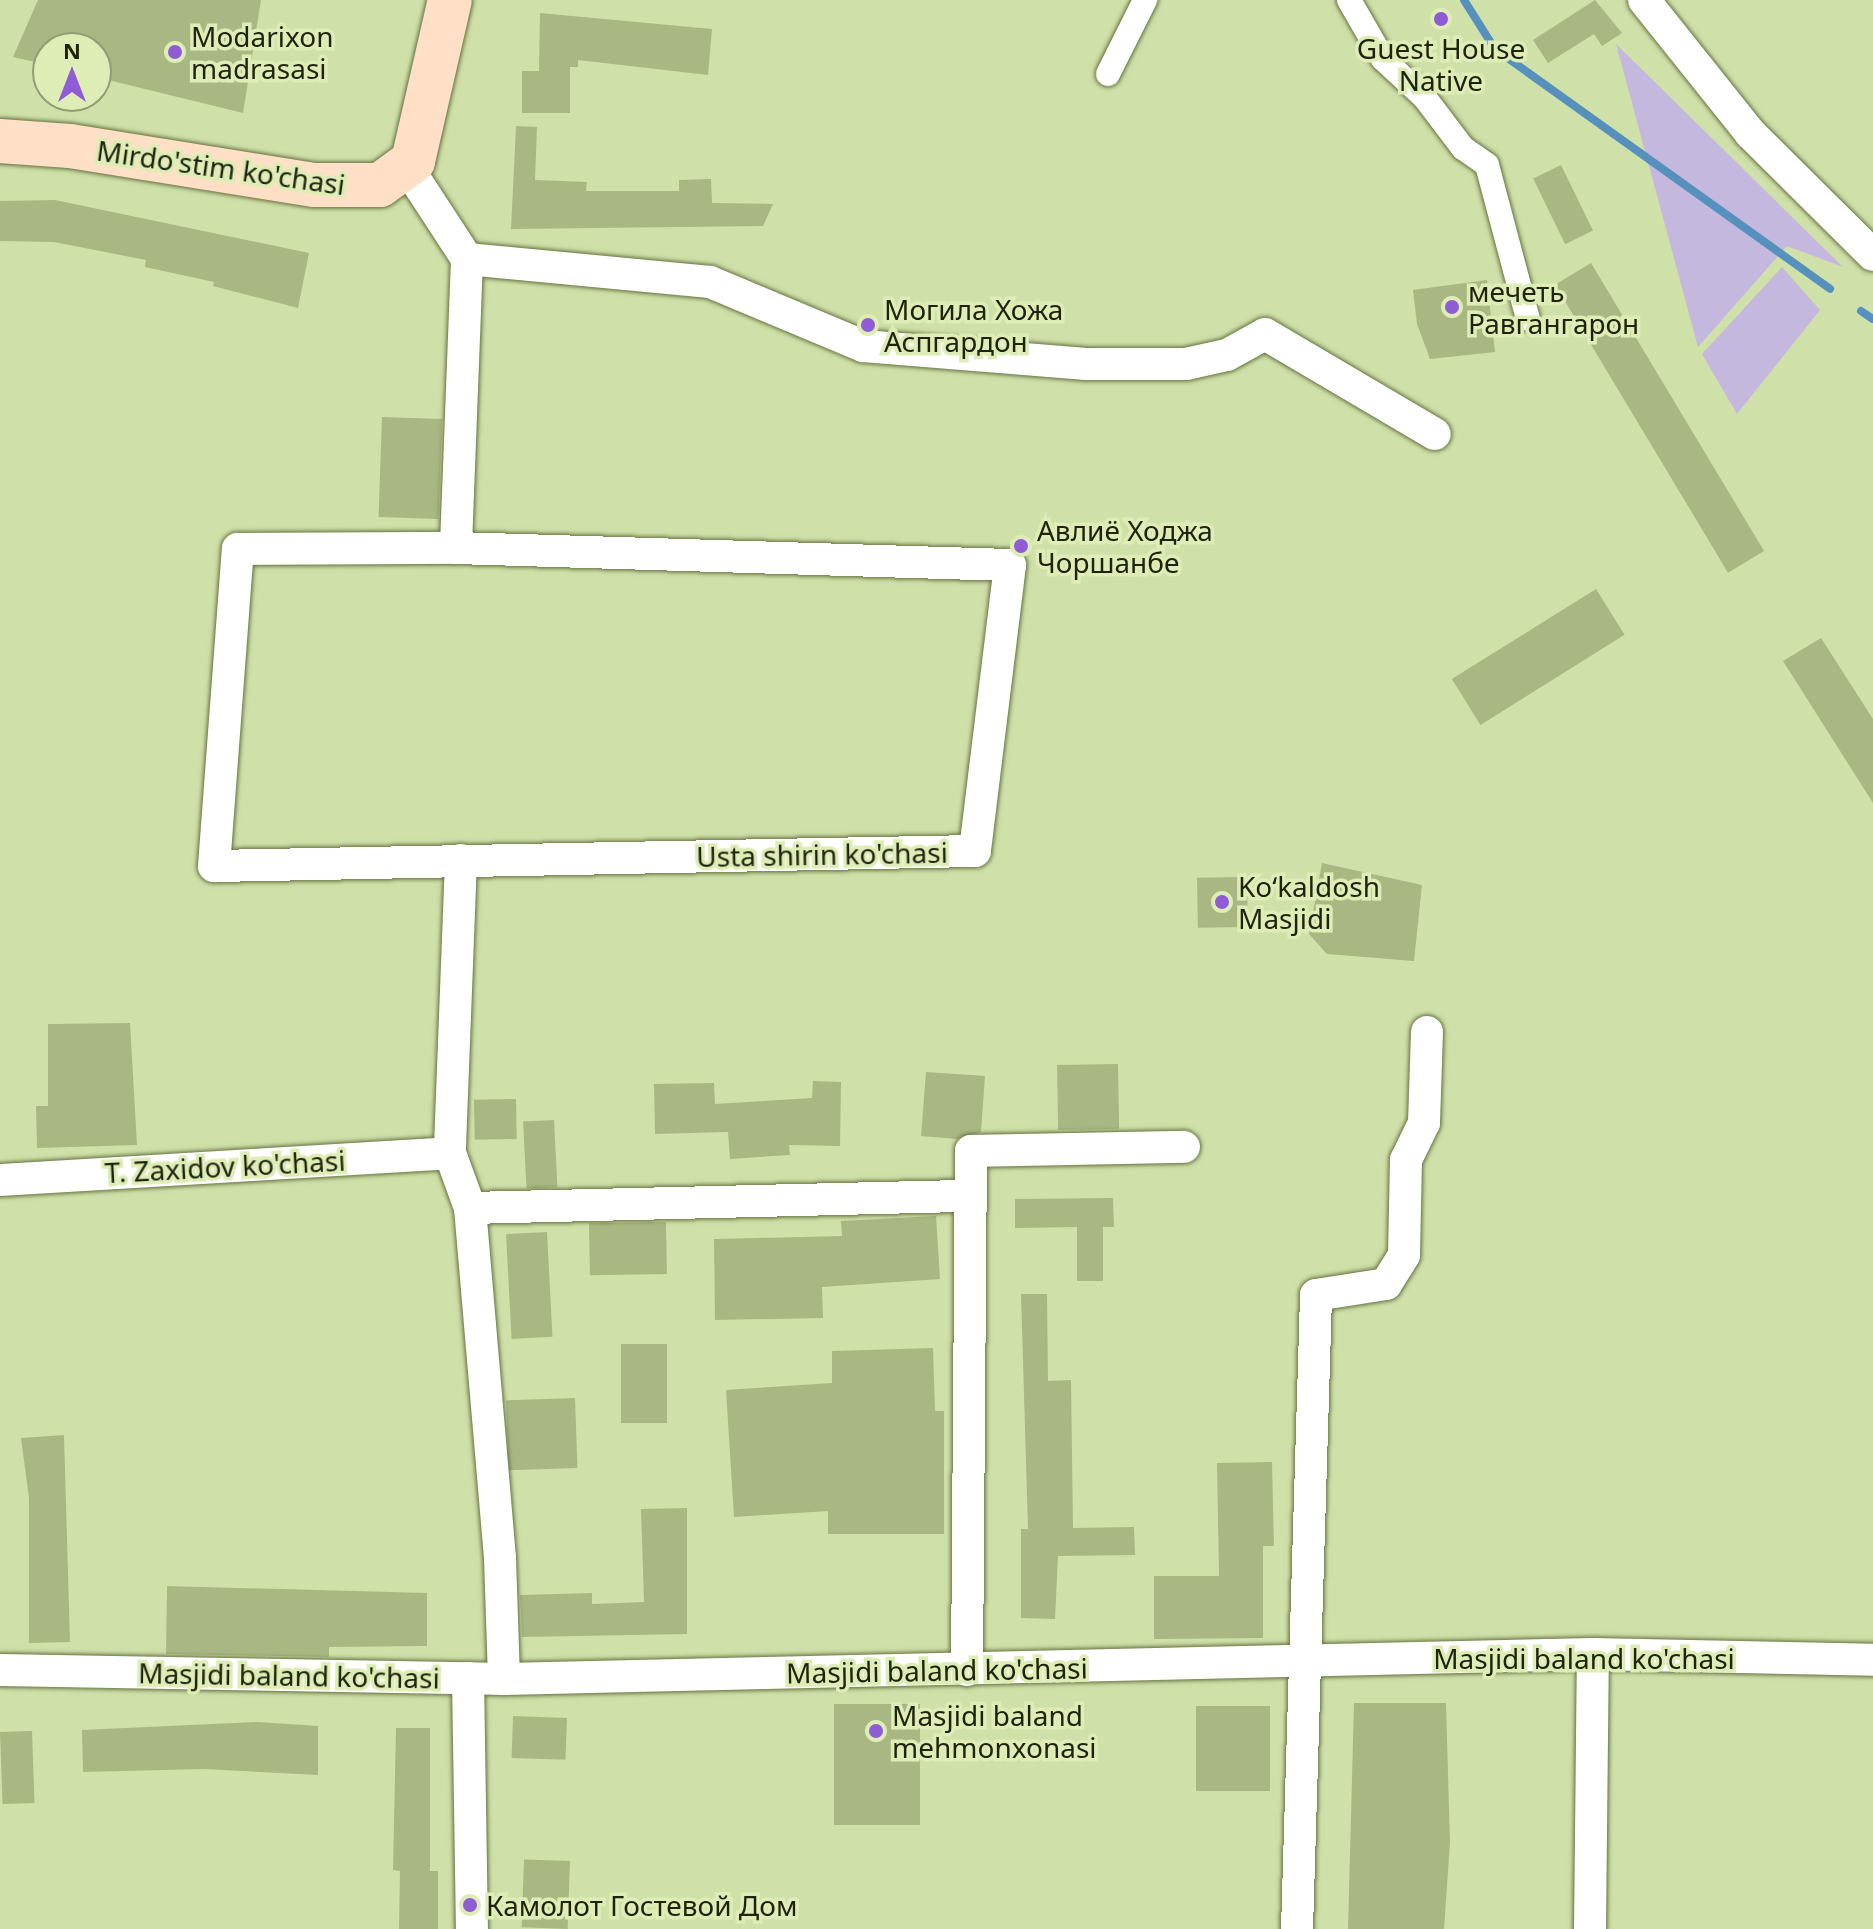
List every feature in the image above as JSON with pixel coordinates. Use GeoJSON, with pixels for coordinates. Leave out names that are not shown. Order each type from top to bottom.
{"type":"FeatureCollection","features":[{"type":"Feature","properties":{"kind":"main road"},"geometry":{"type":"LineString","coordinates":[[413,161],[450,0]]}},
{"type":"Feature","properties":{"kind":"main road","name":"Mirdo'stim ko'chasi"},"geometry":{"type":"LineString","coordinates":[[0,141],[70,146],[349,187],[380,185],[413,161]]}},
{"type":"Feature","properties":{"kind":"street"},"geometry":{"type":"LineString","coordinates":[[1108,74],[1145,0]]}},
{"type":"Feature","properties":{"kind":"street"},"geometry":{"type":"LineString","coordinates":[[1349,0],[1383,59],[1425,98],[1463,148],[1487,165],[1528,319]]}},
{"type":"Feature","properties":{"kind":"street"},"geometry":{"type":"LineString","coordinates":[[1644,0],[1750,133],[1873,255]]}},
{"type":"Feature","properties":{"kind":"street"},"geometry":{"type":"LineString","coordinates":[[413,161],[411,173],[467,259],[456,548]]}},
{"type":"Feature","properties":{"kind":"street"},"geometry":{"type":"LineString","coordinates":[[467,259],[710,282],[863,346],[1086,364],[1186,364],[1227,355],[1265,334],[1435,434]]}},
{"type":"Feature","properties":{"kind":"street","name":"Usta shirin ko'chasi"},"geometry":{"type":"LineString","coordinates":[[456,548],[1010,565],[975,851],[461,860],[214,866],[238,549],[456,548]]}},
{"type":"Feature","properties":{"kind":"street"},"geometry":{"type":"LineString","coordinates":[[461,860],[450,1153],[470,1208],[500,1558],[504,1679]]}},
{"type":"Feature","properties":{"kind":"street"},"geometry":{"type":"LineString","coordinates":[[1297,1929],[1309,1663],[1316,1295],[1386,1284],[1404,1255],[1406,1160],[1424,1123],[1427,1032]]}},
{"type":"Feature","properties":{"kind":"street"},"geometry":{"type":"LineString","coordinates":[[967,1670],[968,1196],[971,1151],[1184,1147]]}},
{"type":"Feature","properties":{"kind":"street","name":"T. Zaxidov ko'chasi"},"geometry":{"type":"LineString","coordinates":[[0,1180],[450,1153]]}},
{"type":"Feature","properties":{"kind":"street"},"geometry":{"type":"LineString","coordinates":[[470,1208],[968,1196]]}},
{"type":"Feature","properties":{"kind":"street"},"geometry":{"type":"LineString","coordinates":[[1590,1929],[1593,1654]]}},
{"type":"Feature","properties":{"kind":"street","name":"Masjidi baland ko'chasi"},"geometry":{"type":"LineString","coordinates":[[0,1670],[504,1679],[1309,1663],[1593,1654],[1873,1660]]}},
{"type":"Feature","properties":{"kind":"street"},"geometry":{"type":"LineString","coordinates":[[468,1678],[472,1929]]}},
{"type":"Feature","properties":{"kind":"shaded area"},"geometry":{"type":"Polygon","coordinates":[[[1616,44],[1843,267],[1787,246],[1698,347],[1616,44]]]}},
{"type":"Feature","properties":{"kind":"shaded area"},"geometry":{"type":"Polygon","coordinates":[[[1782,267],[1820,310],[1737,414],[1702,354],[1782,267]]]}},
{"type":"Feature","properties":{"kind":"building","name":"Modarixon madrasasi"},"geometry":{"type":"Polygon","coordinates":[[[38,0],[261,0],[243,113],[112,81],[112,32],[32,32],[32,61],[13,57],[38,0]]]}},
{"type":"Feature","properties":{"kind":"building"},"geometry":{"type":"Polygon","coordinates":[[[1595,0],[1622,33],[1602,46],[1594,34],[1548,63],[1533,40],[1595,0]]]}},
{"type":"Feature","properties":{"kind":"building"},"geometry":{"type":"Polygon","coordinates":[[[540,13],[712,29],[708,75],[578,60],[578,67],[570,67],[570,113],[522,113],[522,71],[539,71],[540,13]]]}},
{"type":"Feature","properties":{"kind":"building"},"geometry":{"type":"Polygon","coordinates":[[[516,126],[537,127],[535,180],[587,182],[586,191],[679,191],[679,180],[711,179],[712,203],[773,204],[763,226],[511,229],[516,126]]]}},
{"type":"Feature","properties":{"kind":"building"},"geometry":{"type":"Polygon","coordinates":[[[1561,165],[1593,231],[1565,244],[1533,179],[1561,165]]]}},
{"type":"Feature","properties":{"kind":"building"},"geometry":{"type":"Polygon","coordinates":[[[55,200],[309,253],[298,308],[213,286],[214,282],[145,267],[146,260],[54,242],[0,241],[0,201],[55,200]]]}},
{"type":"Feature","properties":{"kind":"building"},"geometry":{"type":"Polygon","coordinates":[[[1591,263],[1764,551],[1728,573],[1555,285],[1591,263]]]}},
{"type":"Feature","properties":{"kind":"building","name":"мечеть Равгангарон"},"geometry":{"type":"Polygon","coordinates":[[[1487,280],[1495,352],[1430,359],[1417,324],[1413,290],[1487,280]]]}},
{"type":"Feature","properties":{"kind":"building"},"geometry":{"type":"Polygon","coordinates":[[[382,417],[442,419],[438,519],[379,517],[382,417]]]}},
{"type":"Feature","properties":{"kind":"building"},"geometry":{"type":"Polygon","coordinates":[[[1596,589],[1625,635],[1480,725],[1452,679],[1596,589]]]}},
{"type":"Feature","properties":{"kind":"building"},"geometry":{"type":"Polygon","coordinates":[[[1821,638],[1873,719],[1873,803],[1783,661],[1821,638]]]}},
{"type":"Feature","properties":{"kind":"building"},"geometry":{"type":"Polygon","coordinates":[[[1322,863],[1422,885],[1414,961],[1327,954],[1309,934],[1322,863]]]}},
{"type":"Feature","properties":{"kind":"building","name":"Koʻkaldosh Masjidi"},"geometry":{"type":"Polygon","coordinates":[[[1247,877],[1248,927],[1198,928],[1197,878],[1247,877]]]}},
{"type":"Feature","properties":{"kind":"building"},"geometry":{"type":"Polygon","coordinates":[[[130,1023],[137,1145],[37,1148],[36,1106],[48,1106],[48,1024],[130,1023]]]}},
{"type":"Feature","properties":{"kind":"building"},"geometry":{"type":"Polygon","coordinates":[[[1118,1064],[1119,1129],[1058,1130],[1057,1065],[1118,1064]]]}},
{"type":"Feature","properties":{"kind":"building"},"geometry":{"type":"Polygon","coordinates":[[[926,1072],[985,1076],[981,1132],[957,1139],[921,1136],[926,1072]]]}},
{"type":"Feature","properties":{"kind":"building"},"geometry":{"type":"Polygon","coordinates":[[[813,1081],[841,1082],[840,1146],[789,1145],[790,1155],[730,1159],[728,1132],[655,1134],[654,1084],[714,1083],[715,1104],[812,1098],[813,1081]]]}},
{"type":"Feature","properties":{"kind":"building"},"geometry":{"type":"Polygon","coordinates":[[[516,1099],[517,1139],[475,1140],[474,1100],[516,1099]]]}},
{"type":"Feature","properties":{"kind":"building"},"geometry":{"type":"Polygon","coordinates":[[[554,1120],[558,1187],[527,1189],[523,1122],[554,1120]]]}},
{"type":"Feature","properties":{"kind":"building"},"geometry":{"type":"Polygon","coordinates":[[[1113,1198],[1114,1227],[1103,1227],[1103,1281],[1077,1281],[1077,1227],[1015,1228],[1015,1199],[1113,1198]]]}},
{"type":"Feature","properties":{"kind":"building"},"geometry":{"type":"Polygon","coordinates":[[[936,1216],[940,1279],[822,1287],[823,1318],[715,1320],[714,1239],[842,1236],[841,1221],[936,1216]]]}},
{"type":"Feature","properties":{"kind":"building"},"geometry":{"type":"Polygon","coordinates":[[[666,1222],[667,1274],[590,1275],[589,1223],[666,1222]]]}},
{"type":"Feature","properties":{"kind":"building"},"geometry":{"type":"Polygon","coordinates":[[[547,1232],[552,1337],[512,1339],[506,1234],[547,1232]]]}},
{"type":"Feature","properties":{"kind":"building"},"geometry":{"type":"Polygon","coordinates":[[[1021,1294],[1047,1294],[1048,1381],[1071,1380],[1073,1528],[1134,1527],[1135,1555],[1058,1556],[1055,1619],[1021,1618],[1021,1529],[1028,1529],[1021,1294]]]}},
{"type":"Feature","properties":{"kind":"building"},"geometry":{"type":"Polygon","coordinates":[[[621,1344],[667,1344],[667,1423],[621,1423],[621,1344]]]}},
{"type":"Feature","properties":{"kind":"building"},"geometry":{"type":"Polygon","coordinates":[[[933,1348],[935,1411],[944,1411],[944,1534],[828,1534],[828,1511],[734,1517],[726,1390],[832,1383],[832,1351],[933,1348]]]}},
{"type":"Feature","properties":{"kind":"building"},"geometry":{"type":"Polygon","coordinates":[[[575,1398],[577,1468],[508,1470],[506,1400],[575,1398]]]}},
{"type":"Feature","properties":{"kind":"building"},"geometry":{"type":"Polygon","coordinates":[[[64,1435],[70,1642],[29,1643],[29,1498],[21,1438],[64,1435]]]}},
{"type":"Feature","properties":{"kind":"building"},"geometry":{"type":"Polygon","coordinates":[[[1272,1462],[1274,1546],[1263,1546],[1263,1638],[1154,1639],[1154,1576],[1219,1576],[1217,1463],[1272,1462]]]}},
{"type":"Feature","properties":{"kind":"building"},"geometry":{"type":"Polygon","coordinates":[[[687,1508],[687,1634],[522,1637],[520,1595],[592,1593],[592,1604],[644,1602],[641,1509],[687,1508]]]}},
{"type":"Feature","properties":{"kind":"building"},"geometry":{"type":"Polygon","coordinates":[[[167,1586],[427,1593],[427,1646],[329,1647],[329,1657],[166,1654],[167,1586]]]}},
{"type":"Feature","properties":{"kind":"building"},"geometry":{"type":"Polygon","coordinates":[[[1354,1703],[1446,1703],[1450,1843],[1444,1929],[1348,1929],[1354,1703]]]}},
{"type":"Feature","properties":{"kind":"building"},"geometry":{"type":"Polygon","coordinates":[[[834,1704],[920,1704],[920,1825],[834,1825],[834,1704]]]}},
{"type":"Feature","properties":{"kind":"building"},"geometry":{"type":"Polygon","coordinates":[[[1196,1706],[1270,1706],[1270,1791],[1196,1791],[1196,1706]]]}},
{"type":"Feature","properties":{"kind":"building"},"geometry":{"type":"Polygon","coordinates":[[[513,1716],[567,1718],[566,1760],[512,1758],[513,1716]]]}},
{"type":"Feature","properties":{"kind":"building"},"geometry":{"type":"Polygon","coordinates":[[[258,1722],[318,1726],[318,1775],[204,1769],[83,1772],[82,1730],[258,1722]]]}},
{"type":"Feature","properties":{"kind":"building"},"geometry":{"type":"Polygon","coordinates":[[[396,1728],[430,1728],[430,1871],[438,1871],[438,1929],[399,1929],[400,1871],[393,1870],[396,1728]]]}},
{"type":"Feature","properties":{"kind":"building"},"geometry":{"type":"Polygon","coordinates":[[[32,1731],[35,1803],[3,1804],[0,1732],[32,1731]]]}},
{"type":"Feature","properties":{"kind":"building"},"geometry":{"type":"Polygon","coordinates":[[[524,1859],[570,1861],[568,1929],[522,1927],[524,1859]]]}},
{"type":"Feature","properties":{"kind":"waterway"},"geometry":{"type":"LineString","coordinates":[[1464,0],[1495,49],[1830,289]]}},
{"type":"Feature","properties":{"kind":"waterway"},"geometry":{"type":"LineString","coordinates":[[1861,311],[1873,319]]}},
{"type":"Feature","properties":{"kind":"place","name":"Guest House Native"},"geometry":{"type":"Point","coordinates":[1441,19]}},
{"type":"Feature","properties":{"kind":"place","name":"Modarixon madrasasi"},"geometry":{"type":"Point","coordinates":[175,52]}},
{"type":"Feature","properties":{"kind":"place","name":"мечеть Равгангарон"},"geometry":{"type":"Point","coordinates":[1452,307]}},
{"type":"Feature","properties":{"kind":"place","name":"Могила Хожа Аспгардон"},"geometry":{"type":"Point","coordinates":[868,325]}},
{"type":"Feature","properties":{"kind":"place","name":"Авлиё Ходжа Чоршанбе"},"geometry":{"type":"Point","coordinates":[1021,546]}},
{"type":"Feature","properties":{"kind":"place","name":"Koʻkaldosh Masjidi"},"geometry":{"type":"Point","coordinates":[1222,902]}},
{"type":"Feature","properties":{"kind":"place","name":"Masjidi baland mehmonxonasi"},"geometry":{"type":"Point","coordinates":[876,1731]}},
{"type":"Feature","properties":{"kind":"place","name":"Камолот Гостевой Дом"},"geometry":{"type":"Point","coordinates":[470,1905]}}]}
